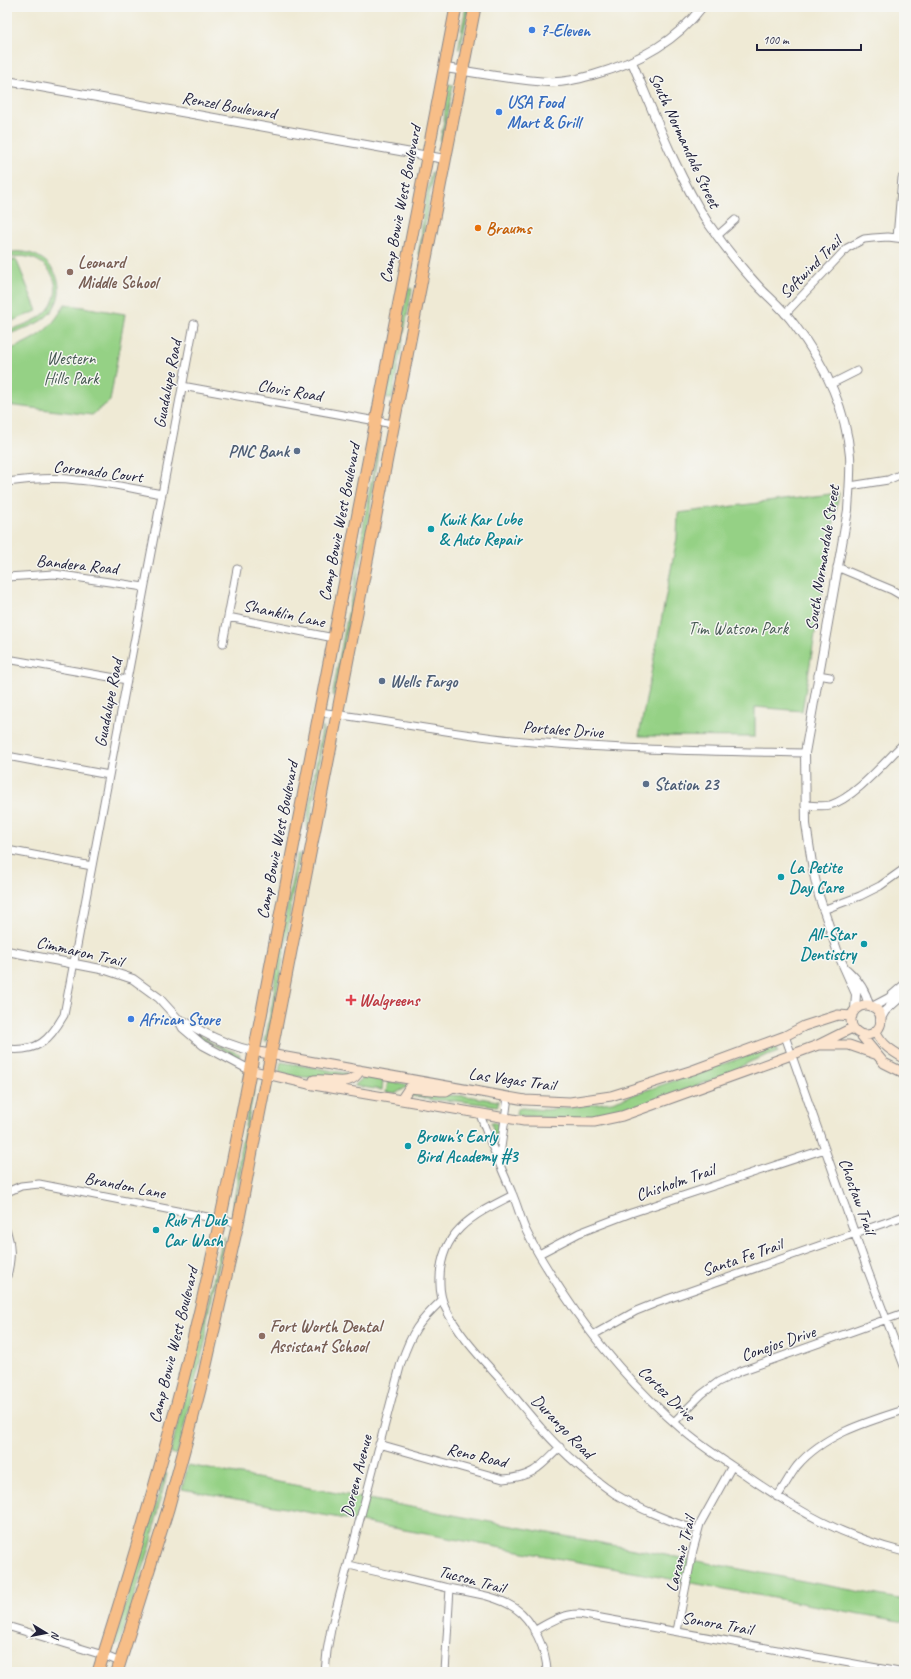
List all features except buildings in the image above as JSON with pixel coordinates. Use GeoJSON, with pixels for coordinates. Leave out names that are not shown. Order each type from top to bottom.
{"type":"FeatureCollection","features":[{"type":"Feature","properties":{"kind":"main road","name":"Camp Bowie West Boulevard"},"geometry":{"type":"LineString","coordinates":[[98,1672],[141,1535],[163,1457],[184,1375],[220,1219],[320,712],[456,7]]}},
{"type":"Feature","properties":{"kind":"main road","name":"Camp Bowie West Boulevard"},"geometry":{"type":"LineString","coordinates":[[119,1667],[168,1509],[204,1374],[238,1223],[475,7]]}},
{"type":"Feature","properties":{"kind":"main road"},"geometry":{"type":"LineString","coordinates":[[406,264],[424,267]]}},
{"type":"Feature","properties":{"kind":"main road"},"geometry":{"type":"LineString","coordinates":[[294,842],[311,845]]}},
{"type":"Feature","properties":{"kind":"main road"},"geometry":{"type":"LineString","coordinates":[[250,1070],[308,1084],[433,1104],[504,1118],[524,1121],[594,1122],[622,1116],[818,1045],[852,1028],[858,1032],[870,1035],[876,1032],[880,1024],[880,1020],[877,1010],[871,1006],[864,1005],[854,1013],[853,1026],[858,1032],[876,1054],[884,1063],[904,1073]]}},
{"type":"Feature","properties":{"kind":"main road","name":"Las Vegas Trail"},"geometry":{"type":"LineString","coordinates":[[253,1051],[525,1100],[570,1102],[611,1096],[693,1070],[785,1036],[804,1026],[838,1015],[854,1013]]}},
{"type":"Feature","properties":{"kind":"main road"},"geometry":{"type":"LineString","coordinates":[[876,1032],[880,1041],[885,1046],[904,1058]]}},
{"type":"Feature","properties":{"kind":"main road"},"geometry":{"type":"LineString","coordinates":[[818,1045],[849,1045],[876,1054]]}},
{"type":"Feature","properties":{"kind":"main road"},"geometry":{"type":"LineString","coordinates":[[308,1084],[312,1080],[348,1081],[357,1076],[360,1070]]}},
{"type":"Feature","properties":{"kind":"main road"},"geometry":{"type":"LineString","coordinates":[[401,1100],[409,1088],[446,1091],[453,1087]]}},
{"type":"Feature","properties":{"kind":"main road"},"geometry":{"type":"LineString","coordinates":[[163,1457],[170,1460],[173,1465],[168,1509]]}},
{"type":"Feature","properties":{"kind":"street"},"geometry":{"type":"LineString","coordinates":[[445,68],[549,82],[575,80],[641,58],[678,33],[702,7]]}},
{"type":"Feature","properties":{"kind":"street","name":"South Normandale Street"},"geometry":{"type":"LineString","coordinates":[[632,62],[684,180],[717,236],[760,287],[794,323],[821,363],[832,384],[848,443],[850,486],[848,510],[805,753],[805,805],[813,870],[823,910],[839,956],[856,994],[854,1013]]}},
{"type":"Feature","properties":{"kind":"street","name":"Renzel Boulevard"},"geometry":{"type":"LineString","coordinates":[[7,82],[427,154],[445,159]]}},
{"type":"Feature","properties":{"kind":"street"},"geometry":{"type":"LineString","coordinates":[[900,238],[902,178]]}},
{"type":"Feature","properties":{"kind":"street"},"geometry":{"type":"LineString","coordinates":[[717,236],[735,220]]}},
{"type":"Feature","properties":{"kind":"street","name":"Softwind Trail"},"geometry":{"type":"LineString","coordinates":[[785,314],[847,248],[864,239],[888,237],[900,238]]}},
{"type":"Feature","properties":{"kind":"street","name":"Guadalupe Road"},"geometry":{"type":"LineString","coordinates":[[7,1049],[31,1049],[49,1038],[55,1031],[64,1015],[194,324]]}},
{"type":"Feature","properties":{"kind":"street"},"geometry":{"type":"LineString","coordinates":[[832,384],[857,371]]}},
{"type":"Feature","properties":{"kind":"street","name":"Clovis Road"},"geometry":{"type":"LineString","coordinates":[[182,386],[393,424]]}},
{"type":"Feature","properties":{"kind":"street"},"geometry":{"type":"LineString","coordinates":[[850,486],[888,480],[904,473]]}},
{"type":"Feature","properties":{"kind":"street","name":"Coronado Court"},"geometry":{"type":"LineString","coordinates":[[7,482],[34,479],[76,480],[162,494]]}},
{"type":"Feature","properties":{"kind":"street"},"geometry":{"type":"LineString","coordinates":[[837,567],[892,590],[904,597]]}},
{"type":"Feature","properties":{"kind":"street"},"geometry":{"type":"LineString","coordinates":[[223,644],[237,569]]}},
{"type":"Feature","properties":{"kind":"street","name":"Bandera Road"},"geometry":{"type":"LineString","coordinates":[[7,577],[54,574],[144,587]]}},
{"type":"Feature","properties":{"kind":"street","name":"Shanklin Lane"},"geometry":{"type":"LineString","coordinates":[[228,617],[334,638]]}},
{"type":"Feature","properties":{"kind":"street"},"geometry":{"type":"LineString","coordinates":[[7,658],[127,680]]}},
{"type":"Feature","properties":{"kind":"street"},"geometry":{"type":"LineString","coordinates":[[818,675],[830,677]]}},
{"type":"Feature","properties":{"kind":"street","name":"Portales Drive"},"geometry":{"type":"LineString","coordinates":[[320,712],[456,733],[538,743],[589,747],[805,753]]}},
{"type":"Feature","properties":{"kind":"street"},"geometry":{"type":"LineString","coordinates":[[805,805],[828,805],[836,803],[849,795],[855,791],[904,743]]}},
{"type":"Feature","properties":{"kind":"street"},"geometry":{"type":"LineString","coordinates":[[7,756],[109,776]]}},
{"type":"Feature","properties":{"kind":"street"},"geometry":{"type":"LineString","coordinates":[[7,850],[92,866]]}},
{"type":"Feature","properties":{"kind":"street"},"geometry":{"type":"LineString","coordinates":[[823,910],[860,896],[880,886],[904,869]]}},
{"type":"Feature","properties":{"kind":"street","name":"Cimmaron Trail"},"geometry":{"type":"LineString","coordinates":[[7,951],[106,970],[133,979],[159,998],[178,1019],[183,1028],[203,1045],[250,1070]]}},
{"type":"Feature","properties":{"kind":"street","name":"South Normandale Street"},"geometry":{"type":"LineString","coordinates":[[846,969],[853,976],[867,997],[871,1006]]}},
{"type":"Feature","properties":{"kind":"street"},"geometry":{"type":"LineString","coordinates":[[871,1006],[889,998],[904,985]]}},
{"type":"Feature","properties":{"kind":"street"},"geometry":{"type":"LineString","coordinates":[[880,1020],[885,1012],[904,994]]}},
{"type":"Feature","properties":{"kind":"street","name":"Cimmaron Trail"},"geometry":{"type":"LineString","coordinates":[[178,1019],[190,1022],[202,1031],[224,1043],[253,1051]]}},
{"type":"Feature","properties":{"kind":"street","name":"Choctaw Trail"},"geometry":{"type":"LineString","coordinates":[[785,1036],[886,1320],[904,1366]]}},
{"type":"Feature","properties":{"kind":"street"},"geometry":{"type":"LineString","coordinates":[[498,1162],[508,1097]]}},
{"type":"Feature","properties":{"kind":"street","name":"Cortez Drive"},"geometry":{"type":"LineString","coordinates":[[480,1114],[493,1151],[513,1195],[525,1227],[544,1265],[573,1309],[638,1389],[691,1436],[777,1497],[819,1522],[882,1547],[904,1552]]}},
{"type":"Feature","properties":{"kind":"street","name":"Chisholm Trail"},"geometry":{"type":"LineString","coordinates":[[539,1254],[579,1233],[631,1213],[825,1149]]}},
{"type":"Feature","properties":{"kind":"street","name":"Brandon Lane"},"geometry":{"type":"LineString","coordinates":[[7,1192],[21,1186],[39,1184],[238,1223]]}},
{"type":"Feature","properties":{"kind":"street"},"geometry":{"type":"LineString","coordinates":[[442,1300],[440,1274],[446,1248],[453,1236],[460,1226],[479,1212],[513,1195]]}},
{"type":"Feature","properties":{"kind":"street","name":"Santa Fe Trail"},"geometry":{"type":"LineString","coordinates":[[593,1335],[656,1303],[904,1216]]}},
{"type":"Feature","properties":{"kind":"street"},"geometry":{"type":"LineString","coordinates":[[7,1232],[11,1247],[11,1254],[7,1276]]}},
{"type":"Feature","properties":{"kind":"street","name":"Doreen Avenue"},"geometry":{"type":"LineString","coordinates":[[325,1672],[331,1629],[401,1364],[409,1340],[416,1326],[442,1300]]}},
{"type":"Feature","properties":{"kind":"street","name":"Durango Road"},"geometry":{"type":"LineString","coordinates":[[442,1300],[453,1321],[480,1357],[545,1433],[576,1464],[617,1495],[666,1520],[698,1530]]}},
{"type":"Feature","properties":{"kind":"street","name":"Conejos Drive"},"geometry":{"type":"LineString","coordinates":[[674,1422],[702,1394],[724,1379],[766,1362],[904,1313]]}},
{"type":"Feature","properties":{"kind":"street"},"geometry":{"type":"LineString","coordinates":[[777,1497],[797,1466],[818,1445],[854,1428],[904,1410]]}},
{"type":"Feature","properties":{"kind":"street","name":"Reno Road"},"geometry":{"type":"LineString","coordinates":[[379,1444],[503,1479],[524,1476],[534,1471],[560,1447]]}},
{"type":"Feature","properties":{"kind":"street","name":"Laramie Trail"},"geometry":{"type":"LineString","coordinates":[[677,1631],[698,1530],[717,1490],[732,1466]]}},
{"type":"Feature","properties":{"kind":"street","name":"Tucson Trail"},"geometry":{"type":"LineString","coordinates":[[349,1565],[450,1588],[484,1594],[507,1603],[517,1609],[534,1631],[545,1653],[548,1672]]}},
{"type":"Feature","properties":{"kind":"street"},"geometry":{"type":"LineString","coordinates":[[445,1672],[450,1588]]}},
{"type":"Feature","properties":{"kind":"street","name":"Sonora Trail"},"geometry":{"type":"LineString","coordinates":[[534,1631],[556,1618],[571,1614],[579,1614],[899,1672]]}},
{"type":"Feature","properties":{"kind":"street"},"geometry":{"type":"LineString","coordinates":[[7,1626],[103,1655],[119,1667]]}},
{"type":"Feature","properties":{"kind":"green space"},"geometry":{"type":"Polygon","coordinates":[[[466,7],[468,7],[468,13],[460,49],[458,49],[466,7]]]}},
{"type":"Feature","properties":{"kind":"green space"},"geometry":{"type":"Polygon","coordinates":[[[448,84],[453,85],[442,142],[440,141],[448,84]]]}},
{"type":"Feature","properties":{"kind":"green space"},"geometry":{"type":"Polygon","coordinates":[[[431,172],[433,173],[420,255],[418,254],[421,240],[423,212],[431,172]]]}},
{"type":"Feature","properties":{"kind":"green space"},"geometry":{"type":"Polygon","coordinates":[[[13,252],[25,252],[46,262],[53,270],[58,280],[59,291],[57,302],[46,317],[36,324],[7,335],[7,331],[33,321],[46,312],[53,301],[56,290],[54,279],[49,270],[41,263],[31,258],[20,256],[7,259],[7,255],[13,252]]]}},
{"type":"Feature","properties":{"kind":"green space"},"geometry":{"type":"Polygon","coordinates":[[[16,259],[37,311],[7,323],[7,263],[16,259]]]}},
{"type":"Feature","properties":{"kind":"green space"},"geometry":{"type":"Polygon","coordinates":[[[408,288],[412,289],[392,399],[386,398],[408,288]]]}},
{"type":"Feature","properties":{"kind":"green space","name":"Western Hills Park"},"geometry":{"type":"Polygon","coordinates":[[[65,304],[125,314],[110,401],[92,415],[7,405],[7,351],[34,338],[48,328],[65,304]]]}},
{"type":"Feature","properties":{"kind":"green space"},"geometry":{"type":"Polygon","coordinates":[[[379,440],[369,520],[334,696],[332,695],[356,573],[379,440]]]}},
{"type":"Feature","properties":{"kind":"green space","name":"Tim Watson Park"},"geometry":{"type":"Polygon","coordinates":[[[839,493],[802,711],[755,707],[755,737],[639,736],[677,538],[678,513],[839,493]]]}},
{"type":"Feature","properties":{"kind":"green space"},"geometry":{"type":"Polygon","coordinates":[[[322,727],[324,728],[309,828],[306,828],[322,727]]]}},
{"type":"Feature","properties":{"kind":"green space"},"geometry":{"type":"Polygon","coordinates":[[[297,854],[300,854],[291,902],[288,932],[268,1041],[265,1041],[274,992],[276,964],[297,854]]]}},
{"type":"Feature","properties":{"kind":"green space"},"geometry":{"type":"Polygon","coordinates":[[[191,1029],[214,1044],[240,1054],[239,1058],[200,1038],[190,1030],[191,1029]]]}},
{"type":"Feature","properties":{"kind":"green space"},"geometry":{"type":"Polygon","coordinates":[[[776,1046],[778,1051],[752,1061],[728,1073],[699,1085],[617,1112],[592,1117],[568,1118],[544,1118],[516,1115],[517,1109],[522,1108],[546,1110],[612,1102],[776,1046]]]}},
{"type":"Feature","properties":{"kind":"green space"},"geometry":{"type":"Polygon","coordinates":[[[281,1062],[346,1073],[348,1077],[293,1076],[279,1071],[281,1062]]]}},
{"type":"Feature","properties":{"kind":"green space"},"geometry":{"type":"Polygon","coordinates":[[[364,1077],[383,1080],[382,1090],[355,1086],[364,1077]]]}},
{"type":"Feature","properties":{"kind":"green space"},"geometry":{"type":"Polygon","coordinates":[[[388,1081],[411,1085],[396,1093],[386,1092],[388,1081]]]}},
{"type":"Feature","properties":{"kind":"green space"},"geometry":{"type":"Polygon","coordinates":[[[253,1084],[255,1084],[246,1131],[240,1179],[234,1209],[232,1209],[236,1189],[240,1151],[253,1084]]]}},
{"type":"Feature","properties":{"kind":"green space"},"geometry":{"type":"Polygon","coordinates":[[[409,1093],[466,1096],[498,1101],[498,1106],[457,1101],[433,1100],[408,1095],[409,1093]]]}},
{"type":"Feature","properties":{"kind":"green space"},"geometry":{"type":"Polygon","coordinates":[[[491,1122],[499,1124],[497,1137],[495,1137],[491,1122]]]}},
{"type":"Feature","properties":{"kind":"green space"},"geometry":{"type":"Polygon","coordinates":[[[223,1236],[225,1237],[207,1319],[206,1338],[177,1455],[170,1453],[202,1331],[223,1236]]]}},
{"type":"Feature","properties":{"kind":"green space"},"geometry":{"type":"Polygon","coordinates":[[[188,1465],[904,1600],[904,1622],[182,1489],[188,1465]]]}},
{"type":"Feature","properties":{"kind":"green space"},"geometry":{"type":"Polygon","coordinates":[[[165,1473],[167,1474],[152,1541],[119,1645],[114,1644],[165,1473]]]}},
{"type":"Feature","properties":{"kind":"place","name":"7-Eleven"},"geometry":{"type":"Point","coordinates":[532,30]}},
{"type":"Feature","properties":{"kind":"place","name":"USA Food Mart & Grill"},"geometry":{"type":"Point","coordinates":[499,112]}},
{"type":"Feature","properties":{"kind":"place","name":"Braums"},"geometry":{"type":"Point","coordinates":[478,228]}},
{"type":"Feature","properties":{"kind":"place","name":"Leonard Middle School"},"geometry":{"type":"Point","coordinates":[70,272]}},
{"type":"Feature","properties":{"kind":"place","name":"PNC Bank"},"geometry":{"type":"Point","coordinates":[297,451]}},
{"type":"Feature","properties":{"kind":"place","name":"Kwik Kar Lube & Auto Repair"},"geometry":{"type":"Point","coordinates":[431,529]}},
{"type":"Feature","properties":{"kind":"place","name":"Wells Fargo"},"geometry":{"type":"Point","coordinates":[382,681]}},
{"type":"Feature","properties":{"kind":"place","name":"Station 23"},"geometry":{"type":"Point","coordinates":[646,784]}},
{"type":"Feature","properties":{"kind":"place","name":"La Petite Day Care"},"geometry":{"type":"Point","coordinates":[781,877]}},
{"type":"Feature","properties":{"kind":"place","name":"All-Star Dentistry"},"geometry":{"type":"Point","coordinates":[864,944]}},
{"type":"Feature","properties":{"kind":"place","name":"Walgreens"},"geometry":{"type":"Point","coordinates":[351,1000]}},
{"type":"Feature","properties":{"kind":"place","name":"African Store"},"geometry":{"type":"Point","coordinates":[131,1019]}},
{"type":"Feature","properties":{"kind":"place","name":"Brown's Early Bird Academy #3"},"geometry":{"type":"Point","coordinates":[408,1146]}},
{"type":"Feature","properties":{"kind":"place","name":"Rub A Dub Car Wash"},"geometry":{"type":"Point","coordinates":[156,1230]}},
{"type":"Feature","properties":{"kind":"place","name":"Fort Worth Dental Assistant School"},"geometry":{"type":"Point","coordinates":[262,1336]}}]}
